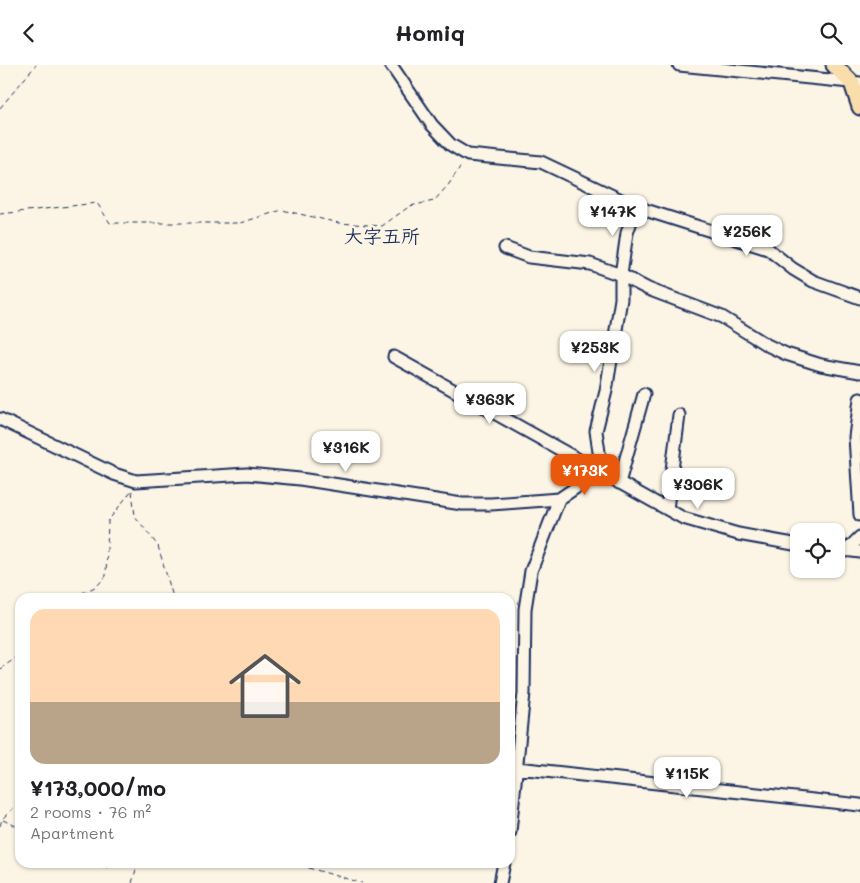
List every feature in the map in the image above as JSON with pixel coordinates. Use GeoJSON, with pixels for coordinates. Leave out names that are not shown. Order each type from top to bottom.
{"type":"FeatureCollection","features":[{"type":"Feature","properties":{"kind":"main road"},"geometry":{"type":"LineString","coordinates":[[834,65],[856,83],[860,107]]}},
{"type":"Feature","properties":{"kind":"street"},"geometry":{"type":"LineString","coordinates":[[391,65],[432,125],[451,145],[468,155],[541,163],[636,207],[768,249],[793,269],[813,281],[860,298]]}},
{"type":"Feature","properties":{"kind":"street"},"geometry":{"type":"LineString","coordinates":[[679,65],[856,83]]}},
{"type":"Feature","properties":{"kind":"street"},"geometry":{"type":"LineString","coordinates":[[599,472],[600,459],[596,431],[609,373],[621,299],[621,275],[627,233],[636,207]]}},
{"type":"Feature","properties":{"kind":"street"},"geometry":{"type":"LineString","coordinates":[[505,248],[529,257],[590,264],[621,275],[648,289],[722,317],[767,345],[786,354],[821,365],[860,372]]}},
{"type":"Feature","properties":{"kind":"street"},"geometry":{"type":"LineString","coordinates":[[394,357],[619,483],[698,524],[738,534],[790,543]]}},
{"type":"Feature","properties":{"kind":"street"},"geometry":{"type":"LineString","coordinates":[[619,483],[644,394]]}},
{"type":"Feature","properties":{"kind":"street"},"geometry":{"type":"LineString","coordinates":[[860,399],[856,437],[860,515]]}},
{"type":"Feature","properties":{"kind":"street"},"geometry":{"type":"LineString","coordinates":[[667,509],[679,415]]}},
{"type":"Feature","properties":{"kind":"street"},"geometry":{"type":"LineString","coordinates":[[0,419],[114,474],[136,481],[247,474],[300,479],[462,505],[559,499],[599,472]]}},
{"type":"Feature","properties":{"kind":"street"},"geometry":{"type":"LineString","coordinates":[[515,786],[524,693],[525,609],[531,571],[559,499]]}},
{"type":"Feature","properties":{"kind":"street"},"geometry":{"type":"LineString","coordinates":[[845,547],[860,537]]}},
{"type":"Feature","properties":{"kind":"street"},"geometry":{"type":"LineString","coordinates":[[845,550],[860,551]]}},
{"type":"Feature","properties":{"kind":"street"},"geometry":{"type":"LineString","coordinates":[[517,768],[860,805]]}},
{"type":"Feature","properties":{"kind":"street"},"geometry":{"type":"LineString","coordinates":[[500,883],[503,868]]}},
{"type":"Feature","properties":{"kind":"path"},"geometry":{"type":"LineString","coordinates":[[0,108],[36,65]]}},
{"type":"Feature","properties":{"kind":"path"},"geometry":{"type":"LineString","coordinates":[[0,214],[97,203],[110,223],[240,223],[282,211],[339,223],[382,226],[410,206],[434,201],[450,185],[468,155]]}},
{"type":"Feature","properties":{"kind":"path"},"geometry":{"type":"LineString","coordinates":[[82,593],[97,586],[106,576],[108,521],[132,489],[135,516],[158,546],[172,593]]}},
{"type":"Feature","properties":{"kind":"path"},"geometry":{"type":"LineString","coordinates":[[0,669],[15,658]]}},
{"type":"Feature","properties":{"kind":"path"},"geometry":{"type":"LineString","coordinates":[[0,826],[2,819],[15,807]]}},
{"type":"Feature","properties":{"kind":"path"},"geometry":{"type":"LineString","coordinates":[[2,819],[15,826]]}},
{"type":"Feature","properties":{"kind":"path"},"geometry":{"type":"LineString","coordinates":[[132,883],[136,868]]}},
{"type":"Feature","properties":{"kind":"path"},"geometry":{"type":"LineString","coordinates":[[309,868],[362,883]]}},
{"type":"Feature","properties":{"kind":"district","name":"大字五所"},"geometry":{"type":"Point","coordinates":[382,235]}}]}
